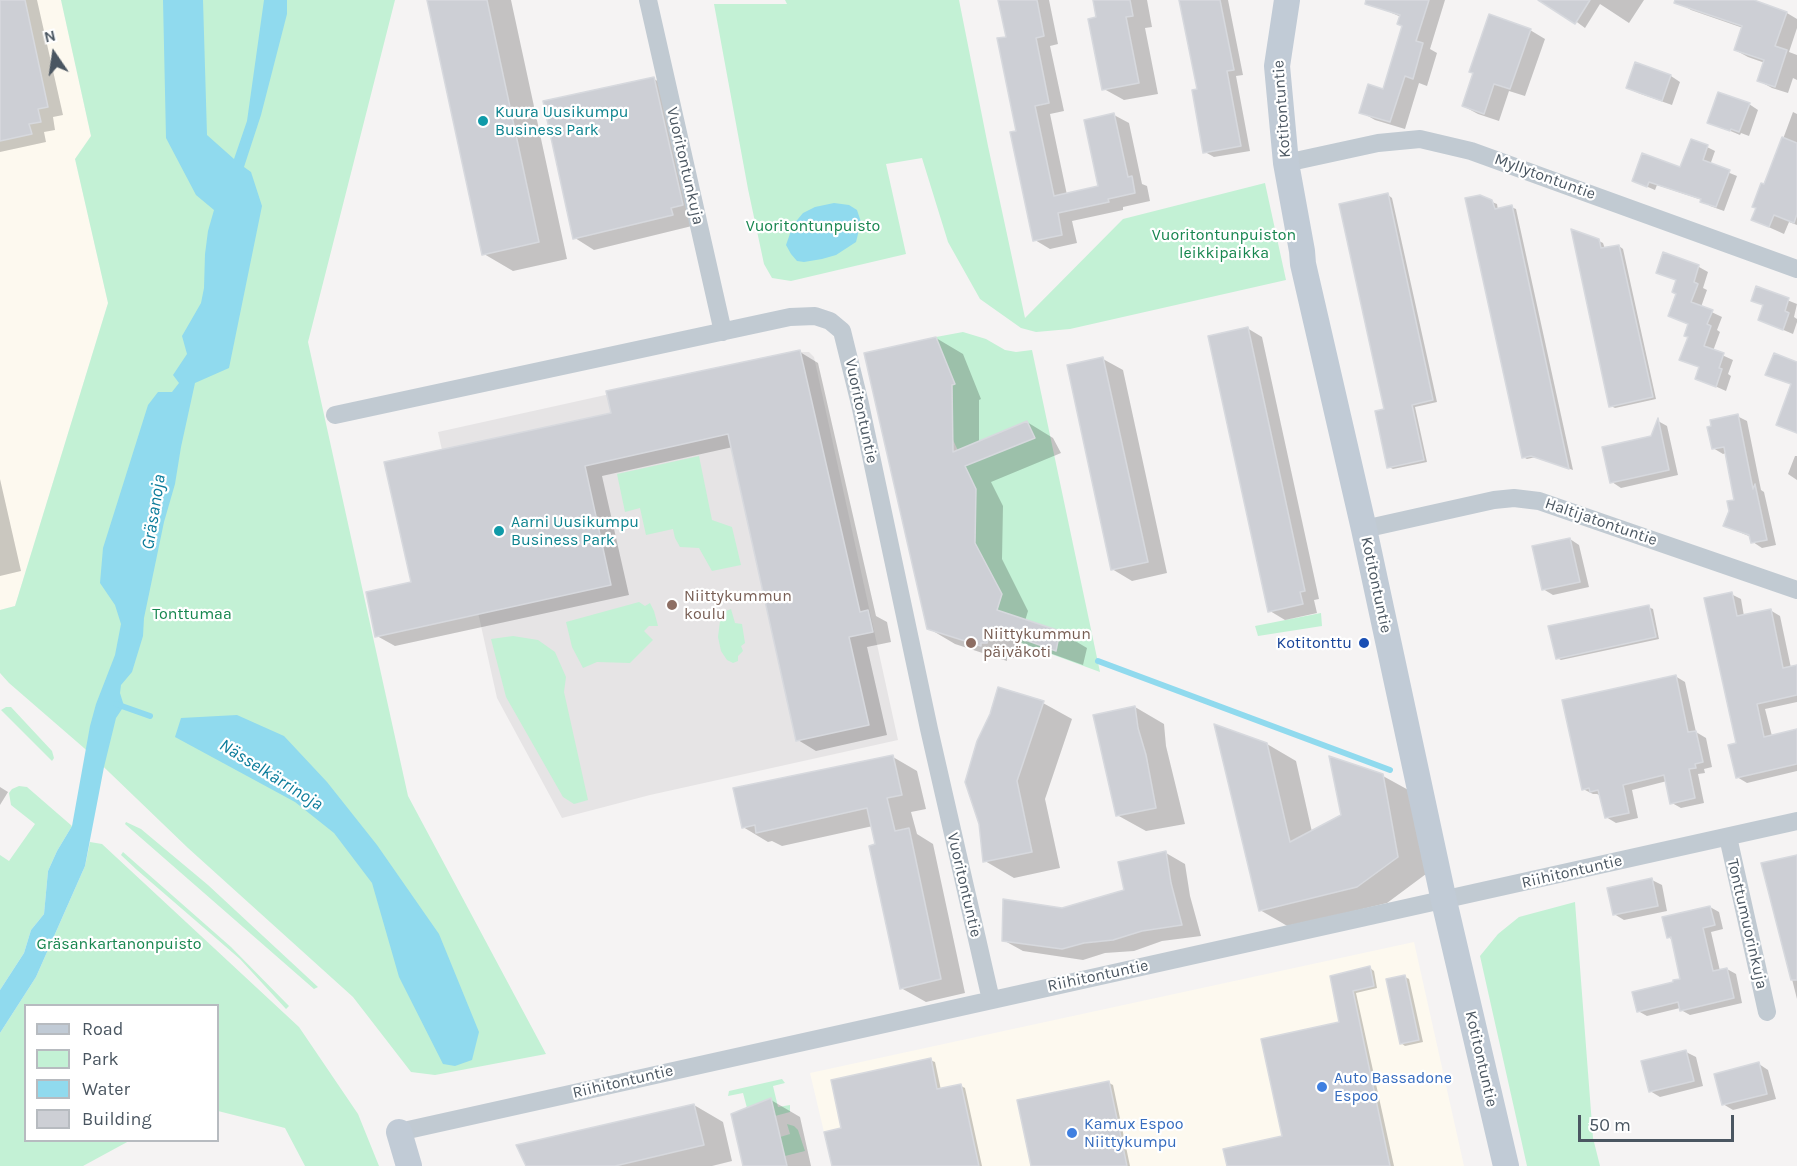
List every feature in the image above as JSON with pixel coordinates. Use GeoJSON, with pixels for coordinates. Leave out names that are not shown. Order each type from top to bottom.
{"type":"FeatureCollection","features":[{"type":"Feature","properties":{"kind":"street","name":"Vuoritontunkuja"},"geometry":{"type":"LineString","coordinates":[[648,0],[723,332]]}},
{"type":"Feature","properties":{"kind":"street","name":"Kotitontuntie"},"geometry":{"type":"LineString","coordinates":[[1287,0],[1277,66],[1286,163],[1303,264],[1364,529],[1444,901],[1506,1166]]}},
{"type":"Feature","properties":{"kind":"street","name":"Myllytontuntie"},"geometry":{"type":"LineString","coordinates":[[1286,163],[1378,143],[1420,139],[1482,154],[1797,269]]}},
{"type":"Feature","properties":{"kind":"street","name":"Vuoritontuntie"},"geometry":{"type":"LineString","coordinates":[[335,415],[790,317],[815,316],[830,321],[842,331],[991,1000]]}},
{"type":"Feature","properties":{"kind":"street","name":"Haltijatontuntie"},"geometry":{"type":"LineString","coordinates":[[1364,529],[1494,500],[1514,498],[1539,501],[1797,590]]}},
{"type":"Feature","properties":{"kind":"street","name":"Riihitontuntie"},"geometry":{"type":"LineString","coordinates":[[399,1132],[1797,821]]}},
{"type":"Feature","properties":{"kind":"street","name":"Tonttumuorinkuja"},"geometry":{"type":"LineString","coordinates":[[1728,837],[1767,1012]]}},
{"type":"Feature","properties":{"kind":"street"},"geometry":{"type":"LineString","coordinates":[[399,1132],[408,1166]]}},
{"type":"Feature","properties":{"kind":"shaded area"},"geometry":{"type":"Polygon","coordinates":[[[0,0],[61,0],[91,136],[75,159],[108,303],[15,606],[0,610],[0,0]]]}},
{"type":"Feature","properties":{"kind":"shaded area","name":"Niittykummun koulu"},"geometry":{"type":"Polygon","coordinates":[[[800,352],[809,352],[814,357],[898,740],[650,795],[562,818],[497,698],[438,432],[800,352]]]}},
{"type":"Feature","properties":{"kind":"shaded area"},"geometry":{"type":"Polygon","coordinates":[[[1414,942],[1464,1166],[832,1166],[810,1073],[1414,942]]]}},
{"type":"Feature","properties":{"kind":"green space","name":"Tonttumaa"},"geometry":{"type":"Polygon","coordinates":[[[61,0],[395,0],[308,342],[408,796],[546,1054],[435,1075],[411,1072],[353,997],[188,848],[84,748],[0,673],[0,610],[15,606],[108,303],[75,159],[91,136],[61,0]]]}},
{"type":"Feature","properties":{"kind":"green space"},"geometry":{"type":"Polygon","coordinates":[[[785,0],[959,0],[1025,318],[1123,219],[1265,183],[1286,280],[1070,329],[1036,332],[1021,328],[980,299],[948,242],[922,158],[886,164],[906,254],[791,281],[772,278],[764,264],[748,189],[714,4],[787,4],[785,0]]]}},
{"type":"Feature","properties":{"kind":"green space"},"geometry":{"type":"Polygon","coordinates":[[[963,332],[986,339],[1005,350],[1016,352],[1032,350],[1100,672],[991,632],[1002,594],[975,543],[976,489],[953,440],[952,377],[936,337],[963,332]]]}},
{"type":"Feature","properties":{"kind":"green space"},"geometry":{"type":"Polygon","coordinates":[[[699,456],[712,520],[732,527],[741,565],[712,571],[699,548],[680,547],[673,529],[646,535],[640,508],[625,512],[617,474],[699,456]]]}},
{"type":"Feature","properties":{"kind":"green space"},"geometry":{"type":"Polygon","coordinates":[[[639,602],[645,606],[650,603],[654,611],[658,626],[649,626],[644,631],[653,640],[630,663],[597,662],[583,668],[572,647],[566,622],[639,602]]]}},
{"type":"Feature","properties":{"kind":"green space"},"geometry":{"type":"Polygon","coordinates":[[[731,609],[735,623],[742,624],[745,643],[741,646],[743,651],[738,656],[738,661],[733,663],[727,660],[721,651],[718,637],[721,613],[731,609]]]}},
{"type":"Feature","properties":{"kind":"green space"},"geometry":{"type":"Polygon","coordinates":[[[1321,613],[1322,626],[1258,636],[1255,626],[1321,613]]]}},
{"type":"Feature","properties":{"kind":"green space"},"geometry":{"type":"Polygon","coordinates":[[[513,636],[538,640],[555,652],[566,677],[564,692],[588,800],[574,804],[563,797],[506,697],[491,639],[513,636]]]}},
{"type":"Feature","properties":{"kind":"green space"},"geometry":{"type":"Polygon","coordinates":[[[11,707],[52,751],[54,758],[52,761],[1,710],[11,707]]]}},
{"type":"Feature","properties":{"kind":"green space"},"geometry":{"type":"Polygon","coordinates":[[[19,786],[27,787],[72,826],[48,871],[44,914],[31,930],[24,953],[0,990],[0,855],[9,861],[35,824],[11,805],[9,793],[19,786]]]}},
{"type":"Feature","properties":{"kind":"green space"},"geometry":{"type":"Polygon","coordinates":[[[126,822],[141,829],[208,885],[318,987],[314,989],[125,824],[126,822]]]}},
{"type":"Feature","properties":{"kind":"green space","name":"Gräsankartanonpuisto"},"geometry":{"type":"Polygon","coordinates":[[[90,842],[102,844],[299,1027],[358,1114],[379,1166],[305,1166],[285,1128],[219,1111],[219,1004],[24,1004],[24,1142],[127,1142],[83,1166],[0,1166],[0,1033],[36,977],[85,866],[90,842]]]}},
{"type":"Feature","properties":{"kind":"green space"},"geometry":{"type":"Polygon","coordinates":[[[123,852],[231,947],[289,1006],[286,1009],[240,959],[137,870],[121,855],[123,852]]]}},
{"type":"Feature","properties":{"kind":"green space"},"geometry":{"type":"Polygon","coordinates":[[[1575,902],[1593,1138],[1600,1166],[1527,1166],[1480,956],[1498,934],[1519,917],[1575,902]]]}},
{"type":"Feature","properties":{"kind":"green space"},"geometry":{"type":"Polygon","coordinates":[[[782,1079],[785,1083],[773,1086],[778,1107],[790,1105],[790,1112],[775,1116],[747,1108],[743,1093],[728,1096],[729,1091],[782,1079]]]}},
{"type":"Feature","properties":{"kind":"green space"},"geometry":{"type":"Polygon","coordinates":[[[787,1124],[798,1130],[805,1151],[785,1156],[780,1137],[790,1134],[787,1124]]]}},
{"type":"Feature","properties":{"kind":"water","name":"Gräsanoja"},"geometry":{"type":"Polygon","coordinates":[[[163,0],[203,0],[207,135],[234,159],[247,121],[264,0],[287,0],[287,14],[261,115],[244,167],[251,172],[262,206],[229,368],[195,383],[175,484],[164,522],[144,618],[143,636],[132,672],[121,685],[120,693],[124,706],[116,718],[104,767],[85,866],[36,977],[0,1033],[0,990],[24,953],[31,930],[44,914],[48,871],[72,826],[90,726],[115,655],[121,624],[115,605],[100,583],[103,548],[148,405],[158,392],[172,392],[179,383],[173,375],[187,354],[182,336],[201,303],[204,288],[205,254],[214,210],[196,195],[166,138],[163,0]]]}},
{"type":"Feature","properties":{"kind":"water"},"geometry":{"type":"Polygon","coordinates":[[[834,203],[849,205],[857,210],[861,222],[856,242],[836,255],[804,262],[797,261],[786,245],[793,225],[803,213],[815,207],[834,203]]]}},
{"type":"Feature","properties":{"kind":"water"},"geometry":{"type":"Polygon","coordinates":[[[237,715],[284,736],[327,782],[377,845],[439,934],[479,1032],[472,1060],[455,1066],[443,1064],[399,977],[372,883],[334,833],[295,802],[175,737],[181,718],[237,715]]]}},
{"type":"Feature","properties":{"kind":"building"},"geometry":{"type":"Polygon","coordinates":[[[0,0],[25,0],[48,107],[38,109],[41,122],[29,124],[32,134],[0,141],[0,0]]]}},
{"type":"Feature","properties":{"kind":"building","name":"Kuura Uusikumpu Business Park"},"geometry":{"type":"Polygon","coordinates":[[[427,0],[487,0],[539,242],[482,255],[427,0]]]}},
{"type":"Feature","properties":{"kind":"building"},"geometry":{"type":"Polygon","coordinates":[[[998,0],[1037,0],[1044,36],[1036,38],[1049,103],[1035,106],[1054,196],[1098,186],[1084,120],[1114,113],[1128,177],[1132,176],[1135,193],[1108,199],[1109,202],[1058,213],[1062,235],[1033,241],[1010,132],[1016,131],[997,38],[1006,37],[998,0]]]}},
{"type":"Feature","properties":{"kind":"building"},"geometry":{"type":"Polygon","coordinates":[[[1093,0],[1130,0],[1133,16],[1126,17],[1139,83],[1102,90],[1088,19],[1096,17],[1093,0]]]}},
{"type":"Feature","properties":{"kind":"building"},"geometry":{"type":"Polygon","coordinates":[[[1179,0],[1220,0],[1234,70],[1227,71],[1241,146],[1203,153],[1192,90],[1197,89],[1179,0]]]}},
{"type":"Feature","properties":{"kind":"building"},"geometry":{"type":"Polygon","coordinates":[[[1366,0],[1429,0],[1416,41],[1423,43],[1413,79],[1405,76],[1390,122],[1359,113],[1368,84],[1383,89],[1402,26],[1397,24],[1400,15],[1365,4],[1366,0]]]}},
{"type":"Feature","properties":{"kind":"building"},"geometry":{"type":"Polygon","coordinates":[[[1538,0],[1590,0],[1575,24],[1538,0]]]}},
{"type":"Feature","properties":{"kind":"building"},"geometry":{"type":"Polygon","coordinates":[[[1675,0],[1754,0],[1787,12],[1775,46],[1787,50],[1775,87],[1757,81],[1764,60],[1734,50],[1742,26],[1674,3],[1675,0]]]}},
{"type":"Feature","properties":{"kind":"building"},"geometry":{"type":"Polygon","coordinates":[[[1489,14],[1531,29],[1510,89],[1494,84],[1484,114],[1462,106],[1473,73],[1469,72],[1489,14]]]}},
{"type":"Feature","properties":{"kind":"building"},"geometry":{"type":"Polygon","coordinates":[[[1635,62],[1671,75],[1662,101],[1626,88],[1635,62]]]}},
{"type":"Feature","properties":{"kind":"building"},"geometry":{"type":"Polygon","coordinates":[[[654,77],[683,205],[671,208],[673,215],[573,239],[543,101],[654,77]]]}},
{"type":"Feature","properties":{"kind":"building"},"geometry":{"type":"Polygon","coordinates":[[[1718,92],[1750,103],[1739,132],[1707,123],[1718,92]]]}},
{"type":"Feature","properties":{"kind":"building"},"geometry":{"type":"Polygon","coordinates":[[[1782,137],[1797,143],[1797,214],[1794,223],[1774,215],[1769,227],[1751,220],[1756,208],[1752,207],[1761,183],[1764,184],[1782,137]]]}},
{"type":"Feature","properties":{"kind":"building"},"geometry":{"type":"Polygon","coordinates":[[[1691,139],[1708,145],[1703,160],[1730,170],[1716,207],[1700,202],[1701,199],[1649,182],[1647,187],[1632,181],[1642,153],[1680,167],[1691,139]]]}},
{"type":"Feature","properties":{"kind":"building"},"geometry":{"type":"Polygon","coordinates":[[[1388,193],[1433,400],[1412,405],[1424,460],[1387,468],[1375,411],[1384,409],[1339,204],[1388,193]]]}},
{"type":"Feature","properties":{"kind":"building"},"geometry":{"type":"Polygon","coordinates":[[[1480,195],[1492,200],[1495,209],[1512,205],[1569,469],[1531,456],[1522,458],[1465,198],[1480,195]]]}},
{"type":"Feature","properties":{"kind":"building"},"geometry":{"type":"Polygon","coordinates":[[[1571,229],[1599,239],[1601,248],[1619,245],[1653,397],[1609,407],[1571,229]]]}},
{"type":"Feature","properties":{"kind":"building"},"geometry":{"type":"Polygon","coordinates":[[[1663,252],[1699,265],[1694,282],[1698,284],[1691,302],[1713,310],[1707,324],[1711,326],[1704,346],[1724,353],[1716,387],[1695,379],[1699,367],[1679,360],[1688,337],[1684,336],[1688,324],[1668,316],[1676,294],[1672,292],[1676,280],[1656,273],[1663,252]]]}},
{"type":"Feature","properties":{"kind":"building"},"geometry":{"type":"Polygon","coordinates":[[[1756,286],[1789,298],[1785,311],[1789,313],[1783,330],[1758,320],[1763,305],[1751,301],[1756,286]]]}},
{"type":"Feature","properties":{"kind":"building"},"geometry":{"type":"Polygon","coordinates":[[[1248,327],[1305,591],[1300,592],[1303,604],[1268,612],[1208,336],[1248,327]]]}},
{"type":"Feature","properties":{"kind":"building"},"geometry":{"type":"Polygon","coordinates":[[[936,337],[955,384],[952,385],[953,452],[1027,421],[1035,438],[965,466],[976,489],[975,543],[1002,594],[997,610],[1060,631],[1056,651],[992,628],[987,643],[981,643],[981,646],[927,629],[864,353],[936,337]]]}},
{"type":"Feature","properties":{"kind":"building"},"geometry":{"type":"Polygon","coordinates":[[[800,350],[860,612],[868,610],[873,632],[849,637],[869,725],[796,741],[728,434],[585,466],[611,585],[375,637],[366,592],[411,582],[384,462],[611,413],[606,391],[800,350]]]}},
{"type":"Feature","properties":{"kind":"building"},"geometry":{"type":"Polygon","coordinates":[[[1774,353],[1797,362],[1797,433],[1776,425],[1791,384],[1765,375],[1774,353]]]}},
{"type":"Feature","properties":{"kind":"building"},"geometry":{"type":"Polygon","coordinates":[[[1103,357],[1148,562],[1111,570],[1067,365],[1103,357]]]}},
{"type":"Feature","properties":{"kind":"building"},"geometry":{"type":"Polygon","coordinates":[[[1738,414],[1753,489],[1755,484],[1767,540],[1751,543],[1749,535],[1723,526],[1729,511],[1727,501],[1734,500],[1724,447],[1712,449],[1707,427],[1711,426],[1710,420],[1738,414]]]}},
{"type":"Feature","properties":{"kind":"building"},"geometry":{"type":"Polygon","coordinates":[[[1658,418],[1669,470],[1610,483],[1602,447],[1651,436],[1658,418]]]}},
{"type":"Feature","properties":{"kind":"building"},"geometry":{"type":"Polygon","coordinates":[[[1570,538],[1580,582],[1542,590],[1532,546],[1570,538]]]}},
{"type":"Feature","properties":{"kind":"building"},"geometry":{"type":"Polygon","coordinates":[[[1732,592],[1737,616],[1771,609],[1783,668],[1797,665],[1797,695],[1757,704],[1764,737],[1797,729],[1797,764],[1736,778],[1728,745],[1736,743],[1704,598],[1732,592]]]}},
{"type":"Feature","properties":{"kind":"building"},"geometry":{"type":"Polygon","coordinates":[[[1649,605],[1656,637],[1556,659],[1548,626],[1649,605]]]}},
{"type":"Feature","properties":{"kind":"building"},"geometry":{"type":"Polygon","coordinates":[[[1676,675],[1688,732],[1696,731],[1703,762],[1695,764],[1696,768],[1689,769],[1695,798],[1670,804],[1664,775],[1623,785],[1629,813],[1605,818],[1598,790],[1590,792],[1589,788],[1582,790],[1562,700],[1676,675]]]}},
{"type":"Feature","properties":{"kind":"building"},"geometry":{"type":"Polygon","coordinates":[[[998,687],[1044,701],[1017,781],[1032,852],[983,862],[979,824],[965,782],[977,741],[990,714],[998,687]]]}},
{"type":"Feature","properties":{"kind":"building"},"geometry":{"type":"Polygon","coordinates":[[[1135,706],[1156,808],[1116,816],[1093,715],[1135,706]]]}},
{"type":"Feature","properties":{"kind":"building"},"geometry":{"type":"Polygon","coordinates":[[[1214,724],[1267,743],[1290,842],[1341,815],[1329,756],[1383,774],[1398,857],[1357,887],[1259,911],[1214,724]]]}},
{"type":"Feature","properties":{"kind":"building"},"geometry":{"type":"Polygon","coordinates":[[[893,755],[902,795],[887,798],[895,831],[909,828],[941,979],[900,989],[869,846],[875,844],[867,808],[756,833],[755,825],[742,828],[733,788],[893,755]]]}},
{"type":"Feature","properties":{"kind":"building"},"geometry":{"type":"Polygon","coordinates":[[[1166,851],[1171,883],[1182,925],[1142,931],[1113,940],[1084,943],[1062,949],[1002,941],[1003,899],[1062,908],[1124,890],[1118,862],[1166,851]]]}},
{"type":"Feature","properties":{"kind":"building"},"geometry":{"type":"Polygon","coordinates":[[[1797,855],[1797,980],[1791,980],[1761,863],[1797,855]]]}},
{"type":"Feature","properties":{"kind":"building"},"geometry":{"type":"Polygon","coordinates":[[[1652,878],[1658,906],[1613,915],[1607,888],[1652,878]]]}},
{"type":"Feature","properties":{"kind":"building"},"geometry":{"type":"Polygon","coordinates":[[[1710,906],[1715,925],[1703,928],[1713,971],[1727,968],[1734,998],[1680,1011],[1678,1002],[1637,1012],[1632,992],[1680,979],[1671,937],[1667,938],[1662,917],[1710,906]]]}},
{"type":"Feature","properties":{"kind":"building","name":"Auto Bassadone Espoo"},"geometry":{"type":"Polygon","coordinates":[[[1370,966],[1374,986],[1353,991],[1390,1166],[1227,1166],[1223,1149],[1282,1136],[1261,1039],[1339,1022],[1330,976],[1370,966]]]}},
{"type":"Feature","properties":{"kind":"building"},"geometry":{"type":"Polygon","coordinates":[[[1405,975],[1419,1040],[1400,1044],[1386,979],[1405,975]]]}},
{"type":"Feature","properties":{"kind":"building"},"geometry":{"type":"Polygon","coordinates":[[[1686,1050],[1694,1081],[1649,1092],[1641,1061],[1686,1050]]]}},
{"type":"Feature","properties":{"kind":"building"},"geometry":{"type":"Polygon","coordinates":[[[931,1058],[937,1089],[961,1084],[979,1166],[832,1166],[824,1132],[841,1128],[831,1080],[931,1058]]]}},
{"type":"Feature","properties":{"kind":"building"},"geometry":{"type":"Polygon","coordinates":[[[1759,1062],[1767,1094],[1722,1105],[1714,1074],[1759,1062]]]}},
{"type":"Feature","properties":{"kind":"building","name":"Kamux Espoo Niittykumpu"},"geometry":{"type":"Polygon","coordinates":[[[1109,1081],[1127,1166],[1031,1166],[1017,1100],[1109,1081]]]}},
{"type":"Feature","properties":{"kind":"building"},"geometry":{"type":"Polygon","coordinates":[[[771,1098],[787,1166],[743,1166],[731,1114],[771,1098]]]}},
{"type":"Feature","properties":{"kind":"building"},"geometry":{"type":"Polygon","coordinates":[[[694,1104],[704,1145],[615,1166],[526,1166],[516,1145],[694,1104]]]}},
{"type":"Feature","properties":{"kind":"waterway"},"geometry":{"type":"LineString","coordinates":[[1098,661],[1390,770]]}},
{"type":"Feature","properties":{"kind":"waterway","name":"Nässelkärrinoja"},"geometry":{"type":"LineString","coordinates":[[116,704],[150,716]]}},
{"type":"Feature","properties":{"kind":"place","name":"Kuura Uusikumpu Business Park"},"geometry":{"type":"Point","coordinates":[483,121]}},
{"type":"Feature","properties":{"kind":"place","name":"Aarni Uusikumpu Business Park"},"geometry":{"type":"Point","coordinates":[499,531]}},
{"type":"Feature","properties":{"kind":"place","name":"Niittykummun koulu"},"geometry":{"type":"Point","coordinates":[672,605]}},
{"type":"Feature","properties":{"kind":"place","name":"Niittykummun päiväkoti"},"geometry":{"type":"Point","coordinates":[971,643]}},
{"type":"Feature","properties":{"kind":"place","name":"Kotitonttu"},"geometry":{"type":"Point","coordinates":[1364,643]}},
{"type":"Feature","properties":{"kind":"place","name":"Auto Bassadone Espoo"},"geometry":{"type":"Point","coordinates":[1322,1087]}},
{"type":"Feature","properties":{"kind":"place","name":"Kamux Espoo Niittykumpu"},"geometry":{"type":"Point","coordinates":[1072,1133]}},
{"type":"Feature","properties":{"kind":"park label","name":"Vuoritontunpuisto"},"geometry":{"type":"Point","coordinates":[813,226]}},
{"type":"Feature","properties":{"kind":"park label","name":"Vuoritontunpuiston leikkipaikka"},"geometry":{"type":"Point","coordinates":[1224,244]}}]}
